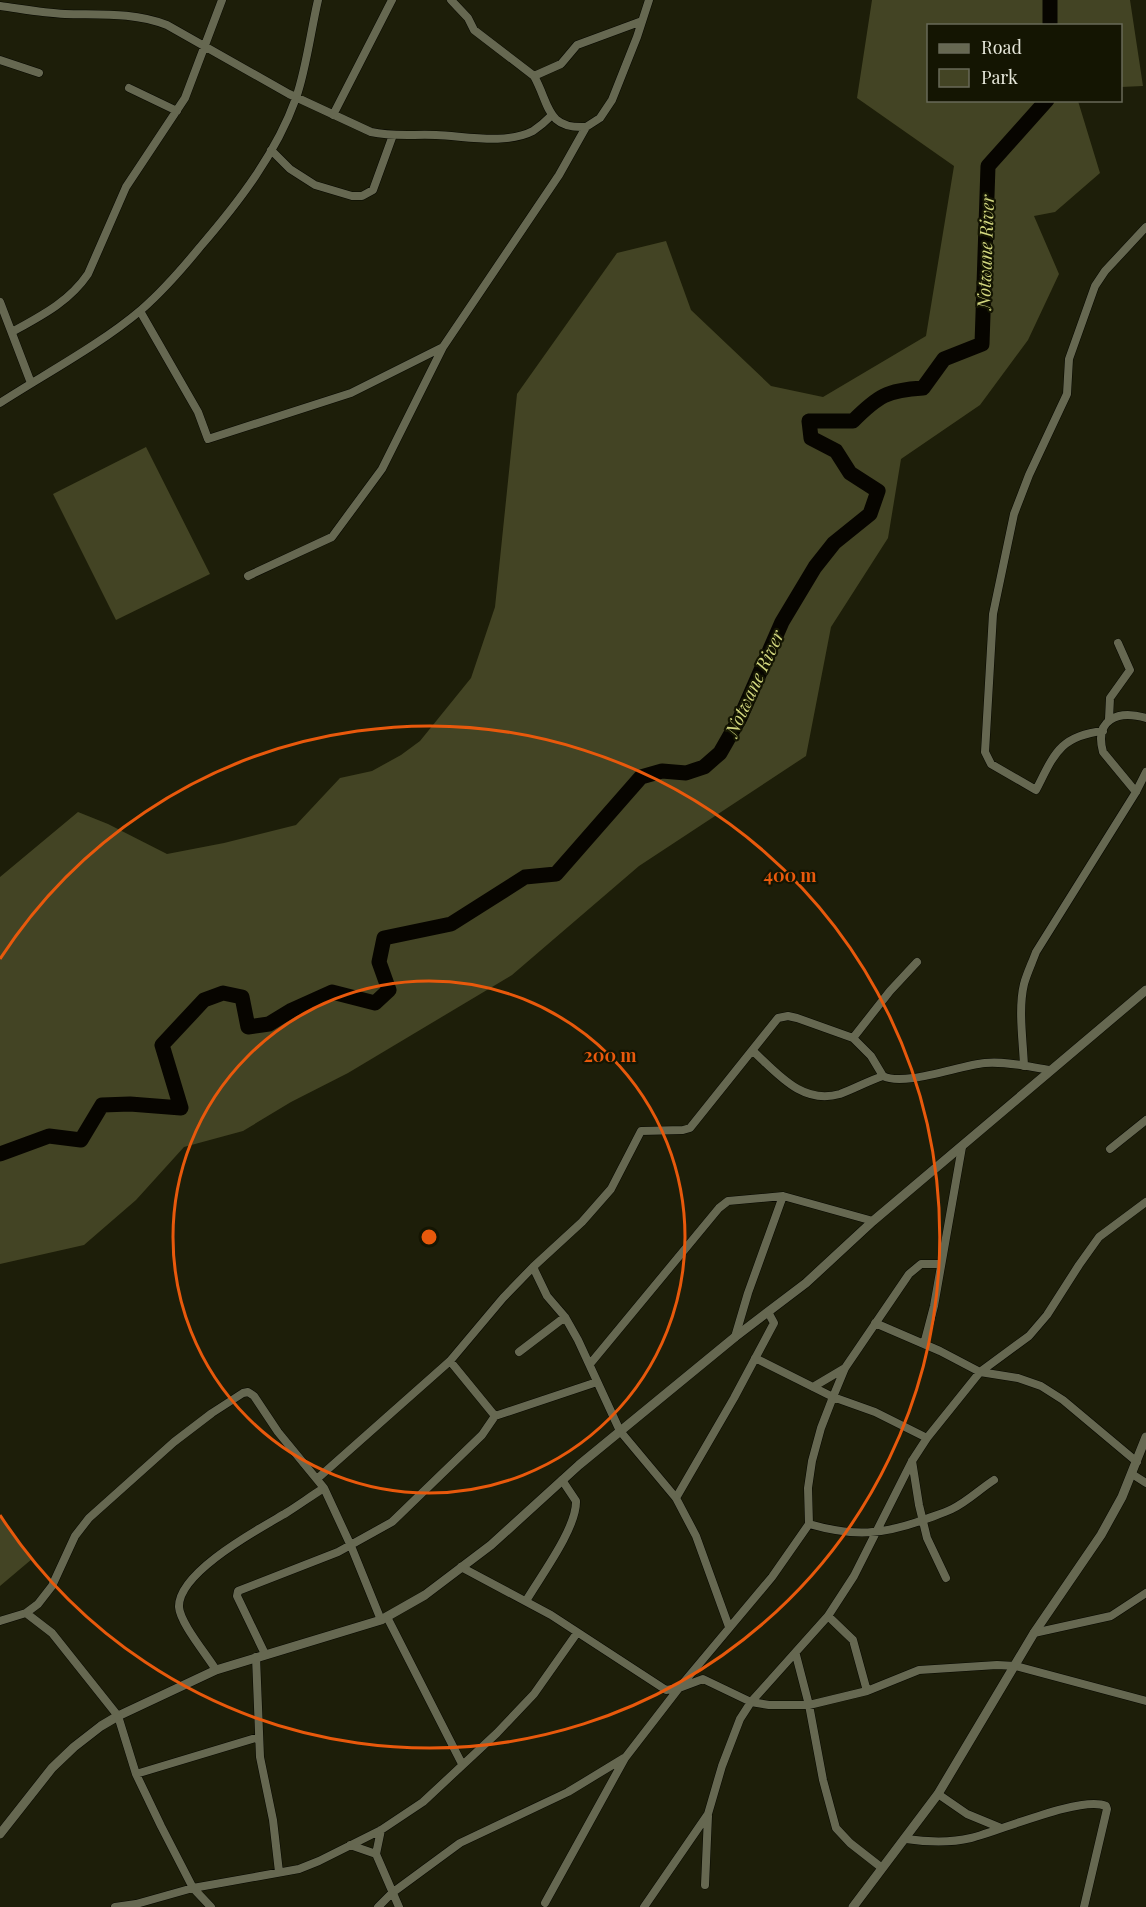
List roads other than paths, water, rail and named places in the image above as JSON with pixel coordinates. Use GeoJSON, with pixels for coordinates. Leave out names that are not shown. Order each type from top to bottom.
{"type":"FeatureCollection","features":[{"type":"Feature","properties":{"kind":"street"},"geometry":{"type":"LineString","coordinates":[[12,332],[55,308],[81,285],[94,263],[126,187],[185,98],[222,0]]}},
{"type":"Feature","properties":{"kind":"street"},"geometry":{"type":"LineString","coordinates":[[0,403],[140,311],[175,278],[222,222],[250,185],[271,150],[296,98],[318,0]]}},
{"type":"Feature","properties":{"kind":"street"},"geometry":{"type":"LineString","coordinates":[[333,115],[392,0]]}},
{"type":"Feature","properties":{"kind":"street"},"geometry":{"type":"LineString","coordinates":[[451,0],[468,18],[474,30],[534,76],[551,116],[564,125],[574,128],[586,127],[600,118],[612,100],[649,0]]}},
{"type":"Feature","properties":{"kind":"street"},"geometry":{"type":"LineString","coordinates":[[0,6],[64,14],[123,15],[148,18],[167,25],[296,98],[371,132],[393,135],[503,137],[522,135],[534,130],[551,116]]}},
{"type":"Feature","properties":{"kind":"street"},"geometry":{"type":"LineString","coordinates":[[534,76],[561,64],[577,45],[642,21]]}},
{"type":"Feature","properties":{"kind":"street"},"geometry":{"type":"LineString","coordinates":[[0,60],[39,73]]}},
{"type":"Feature","properties":{"kind":"street"},"geometry":{"type":"LineString","coordinates":[[129,88],[177,111]]}},
{"type":"Feature","properties":{"kind":"street"},"geometry":{"type":"LineString","coordinates":[[248,576],[332,537],[382,469],[443,346],[559,176],[586,127]]}},
{"type":"Feature","properties":{"kind":"street"},"geometry":{"type":"LineString","coordinates":[[271,150],[290,169],[315,185],[352,196],[362,196],[372,190],[393,135]]}},
{"type":"Feature","properties":{"kind":"street"},"geometry":{"type":"LineString","coordinates":[[1102,731],[1074,737],[1063,745],[1053,756],[1036,790],[991,764],[985,752],[993,614],[1014,514],[1029,474],[1067,394],[1069,359],[1095,286],[1105,271],[1146,227]]}},
{"type":"Feature","properties":{"kind":"street"},"geometry":{"type":"LineString","coordinates":[[0,302],[31,383]]}},
{"type":"Feature","properties":{"kind":"street"},"geometry":{"type":"LineString","coordinates":[[140,311],[198,412],[208,439],[351,393],[443,346]]}},
{"type":"Feature","properties":{"kind":"street"},"geometry":{"type":"LineString","coordinates":[[1118,643],[1130,670],[1110,698],[1109,719],[1102,731],[1101,744],[1103,752],[1136,792]]}},
{"type":"Feature","properties":{"kind":"street"},"geometry":{"type":"LineString","coordinates":[[1109,719],[1125,714],[1146,718]]}},
{"type":"Feature","properties":{"kind":"street"},"geometry":{"type":"LineString","coordinates":[[1023,1066],[1022,1003],[1028,970],[1041,944],[1136,792],[1146,772]]}},
{"type":"Feature","properties":{"kind":"street"},"geometry":{"type":"LineString","coordinates":[[853,1038],[890,991],[918,962]]}},
{"type":"Feature","properties":{"kind":"street"},"geometry":{"type":"LineString","coordinates":[[0,1834],[52,1768],[74,1747],[118,1716],[216,1670],[384,1619],[425,1595],[490,1545],[620,1431],[735,1337],[806,1283],[873,1221],[1146,990]]}},
{"type":"Feature","properties":{"kind":"street"},"geometry":{"type":"LineString","coordinates":[[318,1478],[450,1361],[503,1298],[582,1222],[611,1189],[641,1131],[690,1128],[782,1016],[797,1018],[853,1038],[871,1056],[883,1076],[887,1078],[910,1078],[981,1063],[1003,1062],[1051,1070]]}},
{"type":"Feature","properties":{"kind":"street"},"geometry":{"type":"LineString","coordinates":[[753,1051],[777,1073],[807,1095],[838,1094],[883,1076]]}},
{"type":"Feature","properties":{"kind":"street"},"geometry":{"type":"LineString","coordinates":[[1110,1149],[1146,1120]]}},
{"type":"Feature","properties":{"kind":"street"},"geometry":{"type":"LineString","coordinates":[[924,1344],[934,1306],[962,1147]]}},
{"type":"Feature","properties":{"kind":"street"},"geometry":{"type":"LineString","coordinates":[[590,1364],[723,1204],[738,1199],[783,1196],[873,1221]]}},
{"type":"Feature","properties":{"kind":"street"},"geometry":{"type":"LineString","coordinates":[[735,1337],[783,1196]]}},
{"type":"Feature","properties":{"kind":"street"},"geometry":{"type":"LineString","coordinates":[[705,1885],[708,1814],[737,1724],[751,1702],[796,1655],[828,1616],[854,1576],[912,1461],[927,1438],[980,1372],[1029,1336],[1047,1315],[1099,1237],[1146,1202]]}},
{"type":"Feature","properties":{"kind":"street"},"geometry":{"type":"LineString","coordinates":[[545,1903],[625,1758],[679,1688],[772,1577],[809,1524],[808,1488],[813,1461],[821,1428],[844,1368],[909,1274],[921,1264],[941,1264]]}},
{"type":"Feature","properties":{"kind":"street"},"geometry":{"type":"LineString","coordinates":[[533,1267],[547,1296],[565,1317],[590,1364],[620,1431],[676,1498],[696,1536],[729,1628]]}},
{"type":"Feature","properties":{"kind":"street"},"geometry":{"type":"LineString","coordinates":[[676,1498],[774,1323],[768,1312]]}},
{"type":"Feature","properties":{"kind":"street"},"geometry":{"type":"LineString","coordinates":[[519,1352],[565,1317]]}},
{"type":"Feature","properties":{"kind":"street"},"geometry":{"type":"LineString","coordinates":[[875,1323],[980,1372],[1018,1378],[1041,1386],[1063,1400],[1137,1462]]}},
{"type":"Feature","properties":{"kind":"street"},"geometry":{"type":"LineString","coordinates":[[755,1358],[833,1397],[874,1412],[927,1438]]}},
{"type":"Feature","properties":{"kind":"street"},"geometry":{"type":"LineString","coordinates":[[450,1361],[495,1416]]}},
{"type":"Feature","properties":{"kind":"street"},"geometry":{"type":"LineString","coordinates":[[813,1387],[844,1368]]}},
{"type":"Feature","properties":{"kind":"street"},"geometry":{"type":"LineString","coordinates":[[279,1872],[273,1820],[260,1757],[261,1655],[237,1596],[238,1591],[351,1546],[392,1522],[482,1435],[495,1416],[597,1382]]}},
{"type":"Feature","properties":{"kind":"street"},"geometry":{"type":"LineString","coordinates":[[0,1621],[26,1613],[38,1604],[52,1586],[75,1536],[89,1518],[174,1442],[212,1413],[248,1392],[254,1396],[278,1432],[324,1488],[384,1619],[462,1764]]}},
{"type":"Feature","properties":{"kind":"street"},"geometry":{"type":"LineString","coordinates":[[853,1907],[938,1794],[1034,1633],[1101,1535],[1132,1474],[1146,1437]]}},
{"type":"Feature","properties":{"kind":"street"},"geometry":{"type":"LineString","coordinates":[[912,1461],[927,1538],[946,1578]]}},
{"type":"Feature","properties":{"kind":"street"},"geometry":{"type":"LineString","coordinates":[[1132,1474],[1146,1483]]}},
{"type":"Feature","properties":{"kind":"street"},"geometry":{"type":"LineString","coordinates":[[526,1601],[555,1554],[574,1515],[576,1501],[562,1480]]}},
{"type":"Feature","properties":{"kind":"street"},"geometry":{"type":"LineString","coordinates":[[809,1524],[828,1530],[875,1534],[891,1531],[952,1509],[994,1480]]}},
{"type":"Feature","properties":{"kind":"street"},"geometry":{"type":"LineString","coordinates":[[216,1670],[184,1621],[179,1608],[182,1593],[220,1552],[324,1488]]}},
{"type":"Feature","properties":{"kind":"street"},"geometry":{"type":"LineString","coordinates":[[461,1568],[551,1615],[663,1689],[679,1688],[705,1680],[751,1702],[769,1705],[809,1705],[867,1691],[919,1670],[997,1665],[1016,1666],[1146,1701]]}},
{"type":"Feature","properties":{"kind":"street"},"geometry":{"type":"LineString","coordinates":[[1034,1633],[1111,1616],[1146,1593]]}},
{"type":"Feature","properties":{"kind":"street"},"geometry":{"type":"LineString","coordinates":[[26,1613],[52,1633],[118,1716],[136,1774],[193,1888],[211,1907]]}},
{"type":"Feature","properties":{"kind":"street"},"geometry":{"type":"LineString","coordinates":[[828,1616],[853,1641],[867,1691]]}},
{"type":"Feature","properties":{"kind":"street"},"geometry":{"type":"LineString","coordinates":[[115,1907],[136,1904],[193,1888],[299,1869],[381,1830],[423,1802],[496,1733],[534,1694],[577,1634]]}},
{"type":"Feature","properties":{"kind":"street"},"geometry":{"type":"LineString","coordinates":[[796,1655],[836,1828],[850,1843],[882,1868]]}},
{"type":"Feature","properties":{"kind":"street"},"geometry":{"type":"LineString","coordinates":[[136,1774],[259,1737]]}},
{"type":"Feature","properties":{"kind":"street"},"geometry":{"type":"LineString","coordinates":[[378,1907],[392,1893],[460,1843],[568,1792],[625,1758]]}},
{"type":"Feature","properties":{"kind":"street"},"geometry":{"type":"LineString","coordinates":[[938,1794],[967,1814],[1002,1829]]}},
{"type":"Feature","properties":{"kind":"street"},"geometry":{"type":"LineString","coordinates":[[906,1839],[937,1842],[970,1838],[1049,1813],[1091,1803],[1106,1806],[1084,1907]]}},
{"type":"Feature","properties":{"kind":"street"},"geometry":{"type":"LineString","coordinates":[[645,1907],[708,1814]]}},
{"type":"Feature","properties":{"kind":"street"},"geometry":{"type":"LineString","coordinates":[[381,1830],[376,1854],[399,1907]]}},
{"type":"Feature","properties":{"kind":"street"},"geometry":{"type":"LineString","coordinates":[[350,1845],[376,1854]]}},
{"type":"Feature","properties":{"kind":"waterway","name":"Notwane River"},"geometry":{"type":"LineString","coordinates":[[1050,0],[1050,24]]}},
{"type":"Feature","properties":{"kind":"waterway","name":"Notwane River"},"geometry":{"type":"LineString","coordinates":[[0,1154],[49,1136],[81,1140],[102,1105],[130,1104],[181,1108],[162,1045],[204,1000],[223,993],[242,997],[248,1027],[269,1024],[292,1010],[332,992],[375,1003],[389,990],[379,962],[384,938],[451,924],[525,877],[556,874],[641,777],[662,771],[686,773],[704,767],[720,753],[740,718],[782,622],[815,567],[834,543],[870,514],[878,491],[850,473],[836,451],[811,438],[809,421],[853,421],[884,396],[900,390],[923,388],[944,359],[982,344],[988,166],[1045,102]]}}]}
